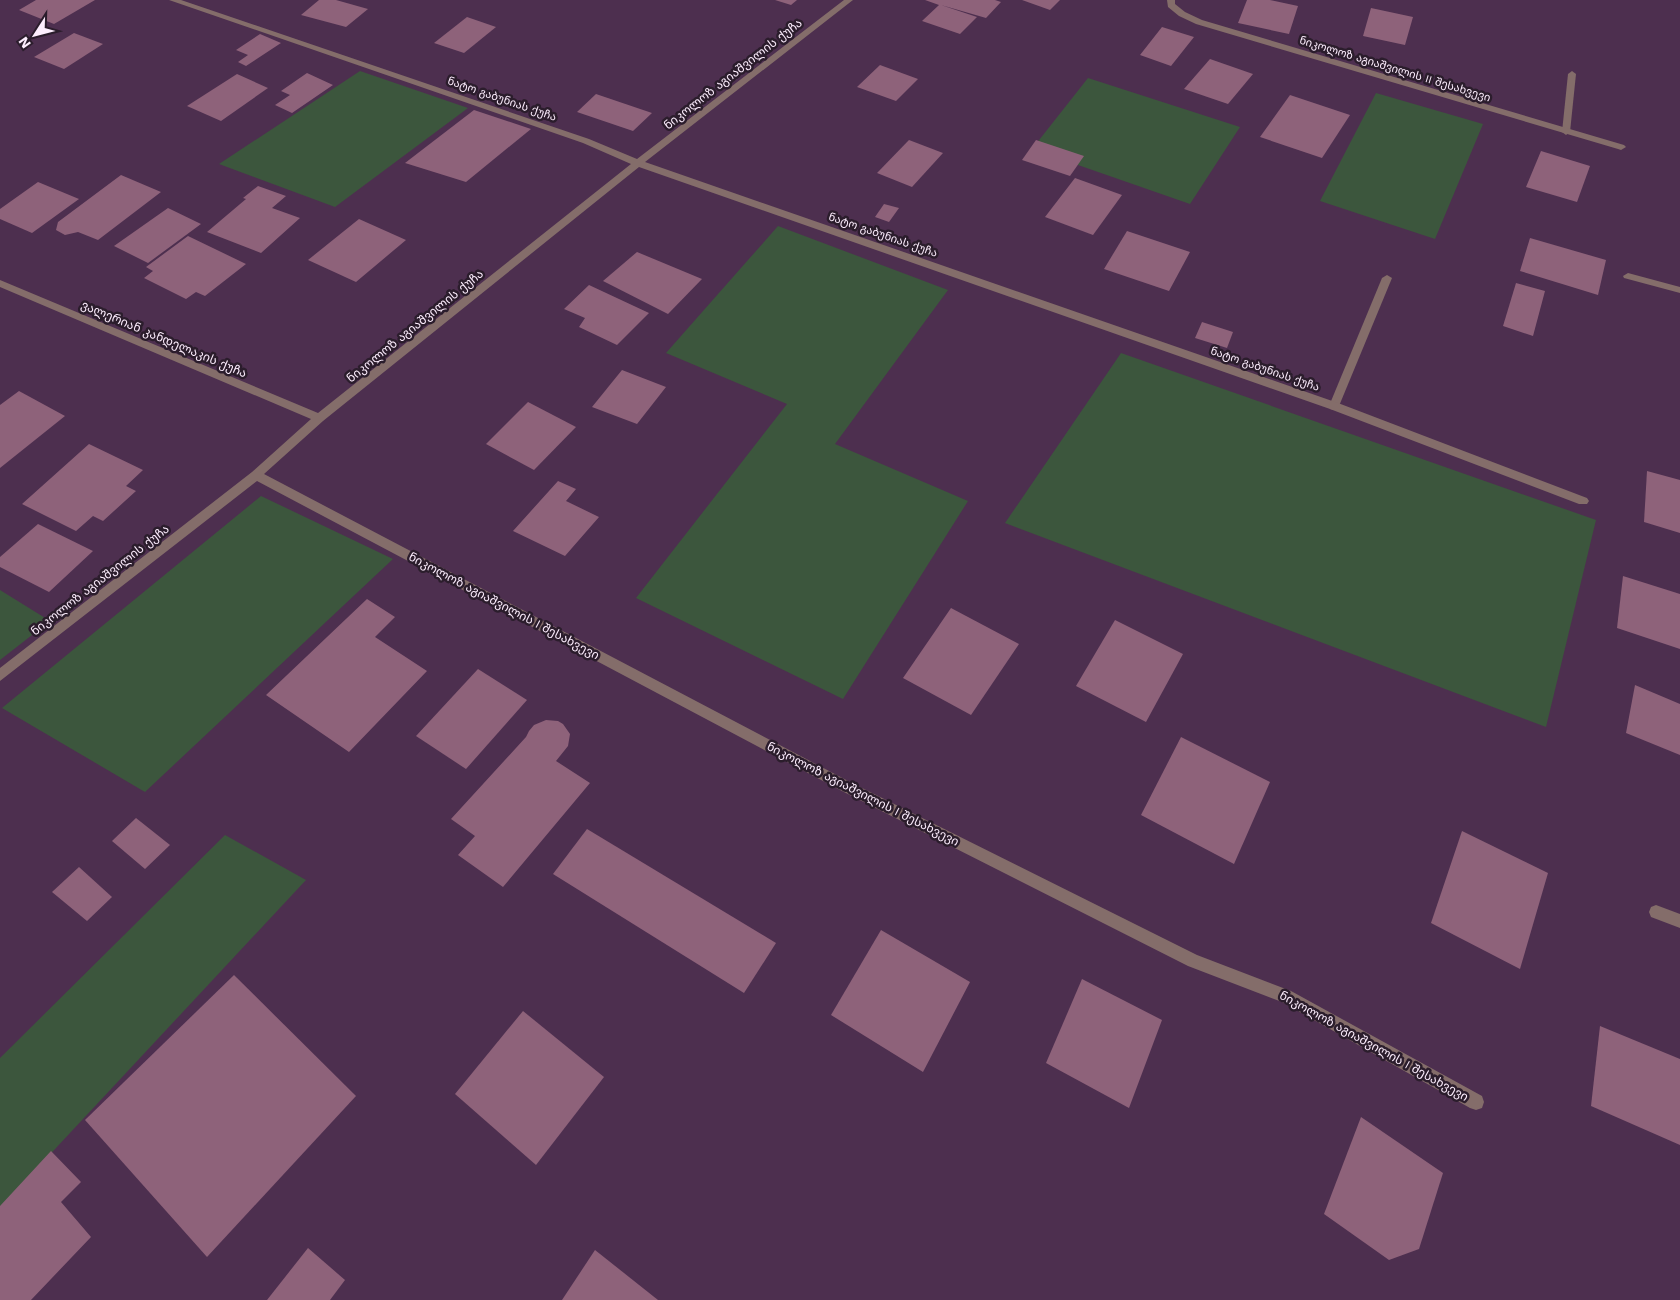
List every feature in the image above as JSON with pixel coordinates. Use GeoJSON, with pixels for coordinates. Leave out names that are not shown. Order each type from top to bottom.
{"type":"FeatureCollection","features":[{"type":"Feature","properties":{"kind":"street","name":"ნატო გაბუნიას ქუჩა"},"geometry":{"type":"LineString","coordinates":[[173,0],[586,141],[638,163],[1334,406],[1583,501]]}},
{"type":"Feature","properties":{"kind":"street","name":"ნიკოლოზ აგიაშვილის ქუჩა"},"geometry":{"type":"LineString","coordinates":[[0,675],[256,475],[319,418],[638,163],[849,0]]}},
{"type":"Feature","properties":{"kind":"street","name":"ნიკოლოზ აგიაშვილის II შესახვევი"},"geometry":{"type":"LineString","coordinates":[[1171,0],[1172,6],[1182,14],[1199,22],[1620,147]]}},
{"type":"Feature","properties":{"kind":"street"},"geometry":{"type":"LineString","coordinates":[[1566,132],[1572,74]]}},
{"type":"Feature","properties":{"kind":"street"},"geometry":{"type":"LineString","coordinates":[[1628,276],[1680,290]]}},
{"type":"Feature","properties":{"kind":"street"},"geometry":{"type":"LineString","coordinates":[[1334,406],[1387,278]]}},
{"type":"Feature","properties":{"kind":"street","name":"ვალერიან კანდელაკის ქუჩა"},"geometry":{"type":"LineString","coordinates":[[0,283],[319,418]]}},
{"type":"Feature","properties":{"kind":"street","name":"ნიკოლოზ აგიაშვილის I შესახვევი"},"geometry":{"type":"LineString","coordinates":[[256,475],[845,786],[1193,961],[1286,996],[1476,1102]]}},
{"type":"Feature","properties":{"kind":"street"},"geometry":{"type":"LineString","coordinates":[[1656,912],[1680,921]]}},
{"type":"Feature","properties":{"kind":"green space"},"geometry":{"type":"Polygon","coordinates":[[[360,71],[468,108],[335,207],[219,164],[360,71]]]}},
{"type":"Feature","properties":{"kind":"green space"},"geometry":{"type":"Polygon","coordinates":[[[1088,78],[1240,127],[1190,204],[1032,149],[1088,78]]]}},
{"type":"Feature","properties":{"kind":"green space"},"geometry":{"type":"Polygon","coordinates":[[[1376,93],[1483,124],[1435,239],[1320,201],[1376,93]]]}},
{"type":"Feature","properties":{"kind":"green space"},"geometry":{"type":"Polygon","coordinates":[[[778,226],[948,290],[835,444],[968,501],[843,699],[636,598],[787,404],[666,353],[778,226]]]}},
{"type":"Feature","properties":{"kind":"green space"},"geometry":{"type":"Polygon","coordinates":[[[1121,353],[1596,520],[1546,727],[1005,523],[1121,353]]]}},
{"type":"Feature","properties":{"kind":"green space"},"geometry":{"type":"Polygon","coordinates":[[[261,496],[393,559],[145,792],[2,708],[261,496]]]}},
{"type":"Feature","properties":{"kind":"green space"},"geometry":{"type":"Polygon","coordinates":[[[0,590],[50,621],[0,660],[0,590]]]}},
{"type":"Feature","properties":{"kind":"green space"},"geometry":{"type":"Polygon","coordinates":[[[225,835],[306,880],[0,1208],[0,1058],[225,835]]]}},
{"type":"Feature","properties":{"kind":"building"},"geometry":{"type":"Polygon","coordinates":[[[36,0],[95,0],[54,24],[19,10],[36,0]]]}},
{"type":"Feature","properties":{"kind":"building"},"geometry":{"type":"Polygon","coordinates":[[[319,0],[336,0],[368,9],[346,27],[301,15],[319,0]]]}},
{"type":"Feature","properties":{"kind":"building"},"geometry":{"type":"Polygon","coordinates":[[[775,0],[797,0],[791,5],[775,0]]]}},
{"type":"Feature","properties":{"kind":"building"},"geometry":{"type":"Polygon","coordinates":[[[925,0],[995,0],[1001,2],[986,18],[941,5],[977,17],[960,34],[922,21],[939,5],[925,0]]]}},
{"type":"Feature","properties":{"kind":"building"},"geometry":{"type":"Polygon","coordinates":[[[1022,0],[1060,0],[1050,10],[1022,0]]]}},
{"type":"Feature","properties":{"kind":"building"},"geometry":{"type":"Polygon","coordinates":[[[1247,0],[1270,0],[1298,6],[1289,34],[1238,23],[1247,0]]]}},
{"type":"Feature","properties":{"kind":"building"},"geometry":{"type":"Polygon","coordinates":[[[1371,8],[1413,17],[1405,45],[1363,36],[1371,8]]]}},
{"type":"Feature","properties":{"kind":"building"},"geometry":{"type":"Polygon","coordinates":[[[467,17],[496,27],[464,53],[434,43],[467,17]]]}},
{"type":"Feature","properties":{"kind":"building"},"geometry":{"type":"Polygon","coordinates":[[[1162,27],[1194,37],[1171,66],[1140,55],[1162,27]]]}},
{"type":"Feature","properties":{"kind":"building"},"geometry":{"type":"Polygon","coordinates":[[[74,33],[103,44],[64,69],[34,57],[74,33]]]}},
{"type":"Feature","properties":{"kind":"building"},"geometry":{"type":"Polygon","coordinates":[[[260,34],[281,43],[246,66],[238,62],[248,55],[236,50],[260,34]]]}},
{"type":"Feature","properties":{"kind":"building"},"geometry":{"type":"Polygon","coordinates":[[[1210,59],[1253,74],[1228,104],[1184,89],[1210,59]]]}},
{"type":"Feature","properties":{"kind":"building"},"geometry":{"type":"Polygon","coordinates":[[[880,65],[918,79],[896,101],[857,87],[880,65]]]}},
{"type":"Feature","properties":{"kind":"building"},"geometry":{"type":"Polygon","coordinates":[[[307,73],[333,85],[292,113],[275,105],[290,95],[281,91],[307,73]]]}},
{"type":"Feature","properties":{"kind":"building"},"geometry":{"type":"Polygon","coordinates":[[[237,74],[268,88],[221,121],[187,106],[237,74]]]}},
{"type":"Feature","properties":{"kind":"building"},"geometry":{"type":"Polygon","coordinates":[[[596,94],[652,113],[633,131],[577,112],[596,94]]]}},
{"type":"Feature","properties":{"kind":"building"},"geometry":{"type":"Polygon","coordinates":[[[1290,95],[1350,115],[1322,158],[1260,137],[1290,95]]]}},
{"type":"Feature","properties":{"kind":"building"},"geometry":{"type":"Polygon","coordinates":[[[474,110],[531,129],[466,182],[405,163],[474,110]]]}},
{"type":"Feature","properties":{"kind":"building"},"geometry":{"type":"Polygon","coordinates":[[[909,140],[943,153],[912,187],[877,173],[909,140]]]}},
{"type":"Feature","properties":{"kind":"building"},"geometry":{"type":"Polygon","coordinates":[[[1036,140],[1084,156],[1070,176],[1022,160],[1036,140]]]}},
{"type":"Feature","properties":{"kind":"building"},"geometry":{"type":"Polygon","coordinates":[[[1541,151],[1590,166],[1577,202],[1526,187],[1541,151]]]}},
{"type":"Feature","properties":{"kind":"building"},"geometry":{"type":"Polygon","coordinates":[[[121,175],[161,192],[98,240],[78,232],[65,235],[56,230],[58,222],[121,175]]]}},
{"type":"Feature","properties":{"kind":"building"},"geometry":{"type":"Polygon","coordinates":[[[1075,178],[1122,195],[1093,235],[1045,217],[1075,178]]]}},
{"type":"Feature","properties":{"kind":"building"},"geometry":{"type":"Polygon","coordinates":[[[38,182],[79,199],[32,233],[0,219],[0,209],[38,182]]]}},
{"type":"Feature","properties":{"kind":"building"},"geometry":{"type":"Polygon","coordinates":[[[258,186],[286,196],[272,208],[300,218],[261,253],[207,232],[246,199],[243,198],[258,186]]]}},
{"type":"Feature","properties":{"kind":"building"},"geometry":{"type":"Polygon","coordinates":[[[884,204],[899,208],[889,222],[875,217],[884,204]]]}},
{"type":"Feature","properties":{"kind":"building"},"geometry":{"type":"Polygon","coordinates":[[[168,208],[201,224],[148,263],[114,246],[168,208]]]}},
{"type":"Feature","properties":{"kind":"building"},"geometry":{"type":"Polygon","coordinates":[[[359,219],[406,240],[356,282],[308,260],[359,219]]]}},
{"type":"Feature","properties":{"kind":"building"},"geometry":{"type":"Polygon","coordinates":[[[1127,231],[1190,252],[1169,291],[1104,269],[1127,231]]]}},
{"type":"Feature","properties":{"kind":"building"},"geometry":{"type":"Polygon","coordinates":[[[188,236],[246,264],[205,296],[196,292],[186,299],[144,278],[153,271],[146,267],[188,236]]]}},
{"type":"Feature","properties":{"kind":"building"},"geometry":{"type":"Polygon","coordinates":[[[1530,238],[1606,260],[1598,295],[1520,271],[1530,238]]]}},
{"type":"Feature","properties":{"kind":"building"},"geometry":{"type":"Polygon","coordinates":[[[637,252],[702,279],[668,314],[603,281],[637,252]]]}},
{"type":"Feature","properties":{"kind":"building"},"geometry":{"type":"Polygon","coordinates":[[[1516,283],[1545,291],[1533,336],[1503,326],[1516,283]]]}},
{"type":"Feature","properties":{"kind":"building"},"geometry":{"type":"Polygon","coordinates":[[[589,285],[649,313],[617,345],[579,327],[585,318],[564,309],[589,285]]]}},
{"type":"Feature","properties":{"kind":"building"},"geometry":{"type":"Polygon","coordinates":[[[1202,322],[1233,332],[1227,348],[1195,338],[1202,322]]]}},
{"type":"Feature","properties":{"kind":"building"},"geometry":{"type":"Polygon","coordinates":[[[622,370],[666,387],[637,424],[592,407],[622,370]]]}},
{"type":"Feature","properties":{"kind":"building"},"geometry":{"type":"Polygon","coordinates":[[[19,391],[65,416],[0,468],[0,405],[19,391]]]}},
{"type":"Feature","properties":{"kind":"building"},"geometry":{"type":"Polygon","coordinates":[[[528,402],[576,427],[534,470],[486,444],[528,402]]]}},
{"type":"Feature","properties":{"kind":"building"},"geometry":{"type":"Polygon","coordinates":[[[89,444],[143,470],[126,486],[136,491],[103,521],[93,516],[76,531],[22,504],[89,444]]]}},
{"type":"Feature","properties":{"kind":"building"},"geometry":{"type":"Polygon","coordinates":[[[1647,471],[1680,480],[1680,533],[1644,522],[1647,471]]]}},
{"type":"Feature","properties":{"kind":"building"},"geometry":{"type":"Polygon","coordinates":[[[558,481],[576,489],[566,501],[599,517],[565,556],[513,531],[558,481]]]}},
{"type":"Feature","properties":{"kind":"building"},"geometry":{"type":"Polygon","coordinates":[[[38,524],[93,551],[49,592],[0,567],[0,557],[38,524]]]}},
{"type":"Feature","properties":{"kind":"building"},"geometry":{"type":"Polygon","coordinates":[[[1623,576],[1680,594],[1680,649],[1617,628],[1623,576]]]}},
{"type":"Feature","properties":{"kind":"building"},"geometry":{"type":"Polygon","coordinates":[[[367,599],[395,617],[375,637],[427,671],[349,752],[266,695],[367,599]]]}},
{"type":"Feature","properties":{"kind":"building"},"geometry":{"type":"Polygon","coordinates":[[[951,608],[1019,644],[971,715],[903,678],[951,608]]]}},
{"type":"Feature","properties":{"kind":"building"},"geometry":{"type":"Polygon","coordinates":[[[1115,620],[1183,654],[1146,722],[1076,686],[1115,620]]]}},
{"type":"Feature","properties":{"kind":"building"},"geometry":{"type":"Polygon","coordinates":[[[478,669],[527,700],[466,769],[416,736],[478,669]]]}},
{"type":"Feature","properties":{"kind":"building"},"geometry":{"type":"Polygon","coordinates":[[[1635,685],[1680,704],[1680,755],[1626,733],[1635,685]]]}},
{"type":"Feature","properties":{"kind":"building"},"geometry":{"type":"Polygon","coordinates":[[[546,720],[558,721],[563,724],[570,734],[568,746],[556,761],[590,783],[503,887],[458,855],[475,836],[451,819],[526,737],[534,725],[546,720]]]}},
{"type":"Feature","properties":{"kind":"building"},"geometry":{"type":"Polygon","coordinates":[[[1181,737],[1270,782],[1234,864],[1141,815],[1181,737]]]}},
{"type":"Feature","properties":{"kind":"building"},"geometry":{"type":"Polygon","coordinates":[[[136,818],[170,845],[145,869],[112,841],[136,818]]]}},
{"type":"Feature","properties":{"kind":"building"},"geometry":{"type":"Polygon","coordinates":[[[587,829],[776,943],[744,993],[553,874],[587,829]]]}},
{"type":"Feature","properties":{"kind":"building"},"geometry":{"type":"Polygon","coordinates":[[[1462,831],[1548,873],[1520,969],[1431,923],[1462,831]]]}},
{"type":"Feature","properties":{"kind":"building"},"geometry":{"type":"Polygon","coordinates":[[[79,867],[112,897],[87,921],[52,892],[79,867]]]}},
{"type":"Feature","properties":{"kind":"building"},"geometry":{"type":"Polygon","coordinates":[[[881,930],[970,982],[923,1072],[831,1015],[881,930]]]}},
{"type":"Feature","properties":{"kind":"building"},"geometry":{"type":"Polygon","coordinates":[[[234,975],[356,1096],[207,1257],[85,1120],[234,975]]]}},
{"type":"Feature","properties":{"kind":"building"},"geometry":{"type":"Polygon","coordinates":[[[1082,979],[1162,1020],[1129,1108],[1046,1063],[1082,979]]]}},
{"type":"Feature","properties":{"kind":"building"},"geometry":{"type":"Polygon","coordinates":[[[523,1011],[604,1077],[536,1165],[455,1094],[523,1011]]]}},
{"type":"Feature","properties":{"kind":"building"},"geometry":{"type":"Polygon","coordinates":[[[1600,1026],[1680,1059],[1680,1145],[1591,1106],[1600,1026]]]}},
{"type":"Feature","properties":{"kind":"building"},"geometry":{"type":"Polygon","coordinates":[[[1361,1117],[1443,1173],[1419,1249],[1389,1260],[1324,1214],[1361,1117]]]}},
{"type":"Feature","properties":{"kind":"building"},"geometry":{"type":"Polygon","coordinates":[[[51,1151],[81,1182],[61,1202],[91,1237],[31,1300],[0,1300],[0,1206],[51,1151]]]}},
{"type":"Feature","properties":{"kind":"building"},"geometry":{"type":"Polygon","coordinates":[[[308,1248],[345,1280],[330,1300],[267,1300],[308,1248]]]}},
{"type":"Feature","properties":{"kind":"building"},"geometry":{"type":"Polygon","coordinates":[[[595,1250],[658,1300],[562,1300],[595,1250]]]}}]}
